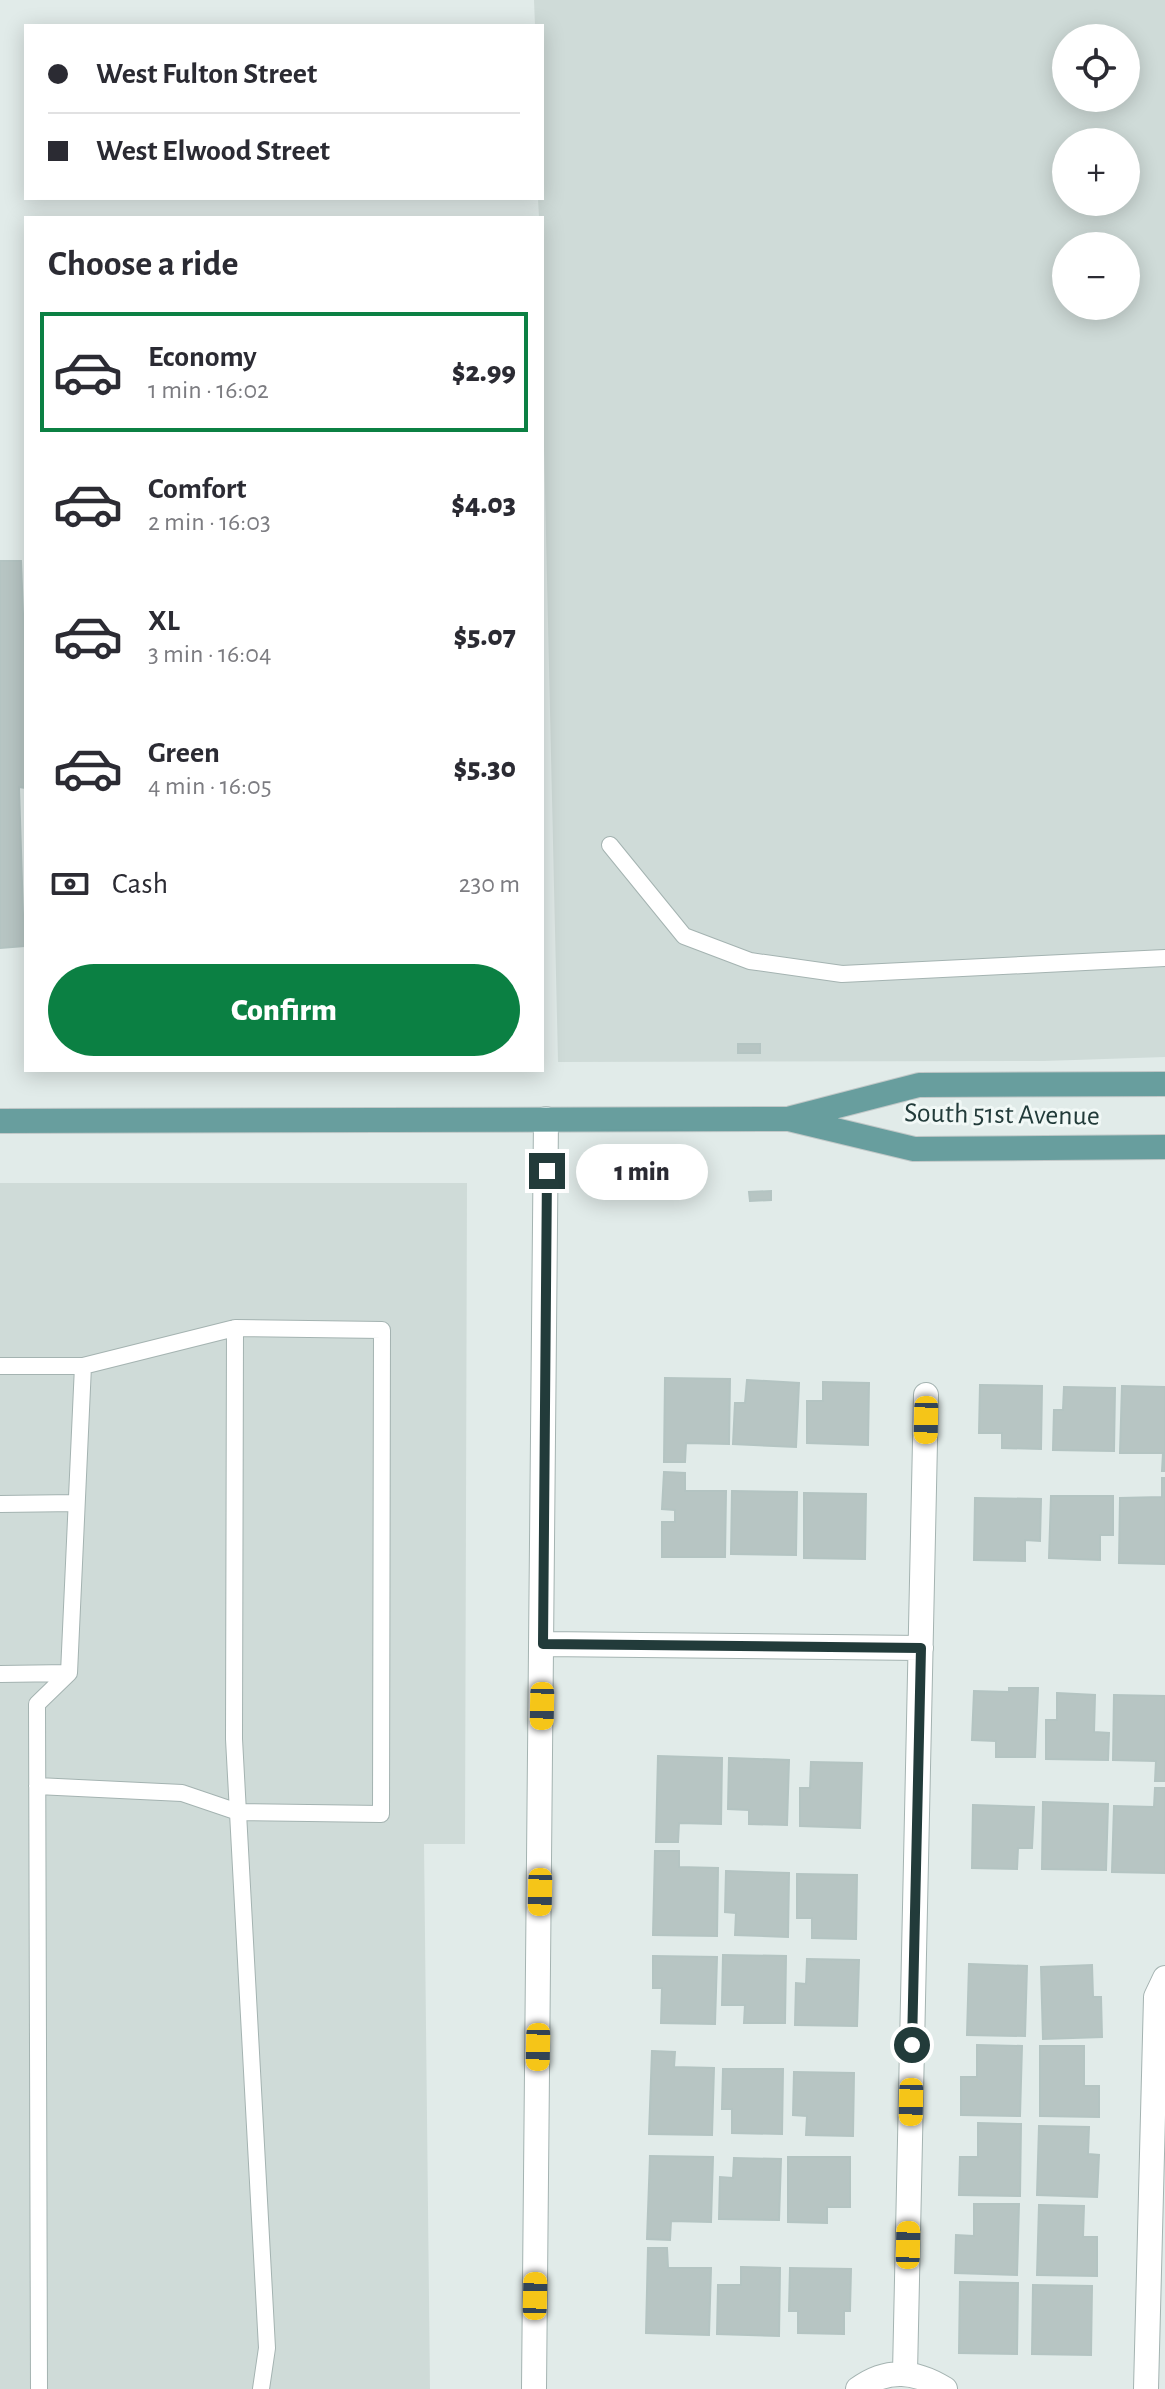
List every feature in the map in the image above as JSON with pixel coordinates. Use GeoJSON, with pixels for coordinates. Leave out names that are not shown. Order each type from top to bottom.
{"type":"FeatureCollection","features":[{"type":"Feature","properties":{"kind":"main road","name":"South 51st Avenue"},"geometry":{"type":"LineString","coordinates":[[789,1119],[919,1085],[1165,1084]]}},
{"type":"Feature","properties":{"kind":"main road","name":"South 51st Avenue"},"geometry":{"type":"LineString","coordinates":[[789,1119],[914,1149],[1165,1147]]}},
{"type":"Feature","properties":{"kind":"main road"},"geometry":{"type":"LineString","coordinates":[[0,1121],[789,1119]]}},
{"type":"Feature","properties":{"kind":"street"},"geometry":{"type":"LineString","coordinates":[[534,2389],[546,1119]]}},
{"type":"Feature","properties":{"kind":"street"},"geometry":{"type":"LineString","coordinates":[[905,2373],[926,1395]]}},
{"type":"Feature","properties":{"kind":"street"},"geometry":{"type":"LineString","coordinates":[[543,1644],[921,1648]]}},
{"type":"Feature","properties":{"kind":"street"},"geometry":{"type":"LineString","coordinates":[[1146,2389],[1156,1997],[1165,1978]]}},
{"type":"Feature","properties":{"kind":"street"},"geometry":{"type":"LineString","coordinates":[[858,2389],[886,2375],[905,2373],[927,2378],[945,2389]]}},
{"type":"Feature","properties":{"kind":"lane"},"geometry":{"type":"LineString","coordinates":[[610,845],[684,936],[750,961],[842,974],[1165,958]]}},
{"type":"Feature","properties":{"kind":"lane"},"geometry":{"type":"LineString","coordinates":[[235,1328],[234,1739],[267,2348],[261,2389]]}},
{"type":"Feature","properties":{"kind":"lane"},"geometry":{"type":"LineString","coordinates":[[0,1366],[83,1366],[235,1328],[382,1330],[381,1814],[238,1812],[182,1793],[37,1786]]}},
{"type":"Feature","properties":{"kind":"lane"},"geometry":{"type":"LineString","coordinates":[[39,2389],[37,1704],[69,1673],[83,1366]]}},
{"type":"Feature","properties":{"kind":"lane"},"geometry":{"type":"LineString","coordinates":[[0,1504],[76,1503]]}},
{"type":"Feature","properties":{"kind":"lane"},"geometry":{"type":"LineString","coordinates":[[0,1674],[69,1673]]}},
{"type":"Feature","properties":{"kind":"shaded area"},"geometry":{"type":"Polygon","coordinates":[[[534,0],[1165,0],[1165,1057],[1044,1061],[558,1062],[544,447],[544,216],[539,216],[538,200],[544,200],[544,24],[535,24],[534,0]]]}},
{"type":"Feature","properties":{"kind":"shaded area"},"geometry":{"type":"Polygon","coordinates":[[[0,1183],[467,1183],[465,1844],[424,1844],[430,2389],[0,2389],[0,1183]]]}},
{"type":"Feature","properties":{"kind":"building"},"geometry":{"type":"Polygon","coordinates":[[[0,561],[21,561],[24,788],[19,787],[24,946],[0,948],[0,561]]]}},
{"type":"Feature","properties":{"kind":"building"},"geometry":{"type":"Polygon","coordinates":[[[738,1044],[760,1044],[760,1053],[738,1053],[738,1044]]]}},
{"type":"Feature","properties":{"kind":"building"},"geometry":{"type":"Polygon","coordinates":[[[771,1191],[771,1200],[750,1201],[749,1192],[771,1191]]]}},
{"type":"Feature","properties":{"kind":"building"},"geometry":{"type":"Polygon","coordinates":[[[665,1378],[730,1379],[729,1444],[686,1443],[685,1462],[664,1462],[665,1378]]]}},
{"type":"Feature","properties":{"kind":"building"},"geometry":{"type":"Polygon","coordinates":[[[747,1380],[799,1383],[796,1447],[733,1444],[735,1403],[745,1403],[747,1380]]]}},
{"type":"Feature","properties":{"kind":"building"},"geometry":{"type":"Polygon","coordinates":[[[823,1382],[869,1383],[868,1445],[807,1443],[807,1401],[823,1401],[823,1382]]]}},
{"type":"Feature","properties":{"kind":"building"},"geometry":{"type":"Polygon","coordinates":[[[980,1385],[1042,1386],[1041,1449],[1002,1448],[1002,1433],[979,1433],[980,1385]]]}},
{"type":"Feature","properties":{"kind":"building"},"geometry":{"type":"Polygon","coordinates":[[[1122,1386],[1165,1387],[1165,1471],[1162,1471],[1163,1453],[1120,1453],[1122,1386]]]}},
{"type":"Feature","properties":{"kind":"building"},"geometry":{"type":"Polygon","coordinates":[[[1064,1387],[1115,1388],[1114,1451],[1053,1450],[1054,1410],[1063,1410],[1064,1387]]]}},
{"type":"Feature","properties":{"kind":"building"},"geometry":{"type":"Polygon","coordinates":[[[664,1472],[685,1473],[685,1491],[726,1491],[725,1557],[662,1557],[662,1522],[675,1522],[675,1510],[662,1509],[664,1472]]]}},
{"type":"Feature","properties":{"kind":"building"},"geometry":{"type":"Polygon","coordinates":[[[1162,1478],[1165,1478],[1165,1564],[1119,1563],[1120,1498],[1162,1497],[1162,1478]]]}},
{"type":"Feature","properties":{"kind":"building"},"geometry":{"type":"Polygon","coordinates":[[[732,1491],[797,1492],[796,1555],[731,1554],[732,1491]]]}},
{"type":"Feature","properties":{"kind":"building"},"geometry":{"type":"Polygon","coordinates":[[[804,1493],[866,1494],[865,1559],[804,1558],[804,1493]]]}},
{"type":"Feature","properties":{"kind":"building"},"geometry":{"type":"Polygon","coordinates":[[[1051,1496],[1113,1496],[1113,1535],[1100,1535],[1100,1560],[1049,1558],[1051,1496]]]}},
{"type":"Feature","properties":{"kind":"building"},"geometry":{"type":"Polygon","coordinates":[[[975,1498],[1041,1499],[1040,1541],[1025,1540],[1025,1561],[974,1560],[975,1498]]]}},
{"type":"Feature","properties":{"kind":"building"},"geometry":{"type":"Polygon","coordinates":[[[1009,1688],[1038,1688],[1035,1757],[996,1757],[996,1741],[972,1740],[974,1691],[1009,1692],[1009,1688]]]}},
{"type":"Feature","properties":{"kind":"building"},"geometry":{"type":"Polygon","coordinates":[[[1057,1693],[1095,1695],[1094,1732],[1109,1733],[1108,1760],[1046,1759],[1046,1720],[1057,1720],[1057,1693]]]}},
{"type":"Feature","properties":{"kind":"building"},"geometry":{"type":"Polygon","coordinates":[[[1114,1695],[1165,1696],[1165,1781],[1155,1781],[1156,1761],[1113,1760],[1114,1695]]]}},
{"type":"Feature","properties":{"kind":"building"},"geometry":{"type":"Polygon","coordinates":[[[658,1756],[722,1758],[721,1824],[679,1823],[678,1842],[656,1842],[658,1756]]]}},
{"type":"Feature","properties":{"kind":"building"},"geometry":{"type":"Polygon","coordinates":[[[729,1758],[789,1760],[787,1825],[749,1824],[749,1810],[728,1809],[729,1758]]]}},
{"type":"Feature","properties":{"kind":"building"},"geometry":{"type":"Polygon","coordinates":[[[811,1762],[862,1763],[860,1828],[800,1826],[800,1788],[810,1788],[811,1762]]]}},
{"type":"Feature","properties":{"kind":"building"},"geometry":{"type":"Polygon","coordinates":[[[1155,1788],[1165,1788],[1165,1873],[1112,1872],[1114,1806],[1154,1807],[1155,1788]]]}},
{"type":"Feature","properties":{"kind":"building"},"geometry":{"type":"Polygon","coordinates":[[[1043,1802],[1108,1804],[1106,1870],[1042,1869],[1043,1802]]]}},
{"type":"Feature","properties":{"kind":"building"},"geometry":{"type":"Polygon","coordinates":[[[973,1805],[1034,1807],[1032,1848],[1018,1848],[1017,1869],[972,1868],[973,1805]]]}},
{"type":"Feature","properties":{"kind":"building"},"geometry":{"type":"Polygon","coordinates":[[[655,1851],[679,1851],[679,1867],[718,1868],[717,1936],[653,1935],[655,1851]]]}},
{"type":"Feature","properties":{"kind":"building"},"geometry":{"type":"Polygon","coordinates":[[[726,1871],[789,1873],[788,1937],[735,1935],[736,1913],[725,1912],[726,1871]]]}},
{"type":"Feature","properties":{"kind":"building"},"geometry":{"type":"Polygon","coordinates":[[[797,1874],[857,1875],[856,1939],[812,1938],[812,1918],[797,1918],[797,1874]]]}},
{"type":"Feature","properties":{"kind":"building"},"geometry":{"type":"Polygon","coordinates":[[[723,1955],[786,1956],[785,2023],[744,2023],[745,2005],[722,2005],[723,1955]]]}},
{"type":"Feature","properties":{"kind":"building"},"geometry":{"type":"Polygon","coordinates":[[[653,1956],[717,1957],[715,2024],[661,2023],[662,1988],[653,1988],[653,1956]]]}},
{"type":"Feature","properties":{"kind":"building"},"geometry":{"type":"Polygon","coordinates":[[[807,1959],[859,1960],[857,2026],[795,2025],[796,1983],[806,1984],[807,1959]]]}},
{"type":"Feature","properties":{"kind":"building"},"geometry":{"type":"Polygon","coordinates":[[[969,1964],[1027,1966],[1025,2036],[967,2035],[969,1964]]]}},
{"type":"Feature","properties":{"kind":"building"},"geometry":{"type":"Polygon","coordinates":[[[1092,1965],[1093,1997],[1101,1997],[1102,2037],[1043,2039],[1041,1967],[1092,1965]]]}},
{"type":"Feature","properties":{"kind":"building"},"geometry":{"type":"Polygon","coordinates":[[[977,2045],[1022,2046],[1020,2116],[961,2115],[961,2077],[977,2077],[977,2045]]]}},
{"type":"Feature","properties":{"kind":"building"},"geometry":{"type":"Polygon","coordinates":[[[1040,2046],[1084,2046],[1084,2086],[1099,2086],[1099,2117],[1040,2116],[1040,2046]]]}},
{"type":"Feature","properties":{"kind":"building"},"geometry":{"type":"Polygon","coordinates":[[[652,2051],[675,2052],[674,2067],[714,2068],[712,2135],[649,2134],[652,2051]]]}},
{"type":"Feature","properties":{"kind":"building"},"geometry":{"type":"Polygon","coordinates":[[[723,2069],[783,2069],[782,2134],[732,2133],[732,2109],[722,2109],[723,2069]]]}},
{"type":"Feature","properties":{"kind":"building"},"geometry":{"type":"Polygon","coordinates":[[[794,2072],[854,2073],[853,2136],[806,2135],[807,2116],[793,2115],[794,2072]]]}},
{"type":"Feature","properties":{"kind":"building"},"geometry":{"type":"Polygon","coordinates":[[[978,2123],[1021,2124],[1020,2196],[959,2195],[960,2157],[978,2157],[978,2123]]]}},
{"type":"Feature","properties":{"kind":"building"},"geometry":{"type":"Polygon","coordinates":[[[1039,2126],[1089,2127],[1088,2154],[1099,2155],[1097,2197],[1037,2195],[1039,2126]]]}},
{"type":"Feature","properties":{"kind":"building"},"geometry":{"type":"Polygon","coordinates":[[[650,2156],[713,2157],[711,2222],[671,2221],[670,2240],[647,2239],[650,2156]]]}},
{"type":"Feature","properties":{"kind":"building"},"geometry":{"type":"Polygon","coordinates":[[[788,2157],[850,2157],[850,2207],[827,2207],[827,2223],[788,2222],[788,2157]]]}},
{"type":"Feature","properties":{"kind":"building"},"geometry":{"type":"Polygon","coordinates":[[[734,2158],[781,2159],[779,2220],[719,2219],[720,2177],[733,2178],[734,2158]]]}},
{"type":"Feature","properties":{"kind":"building"},"geometry":{"type":"Polygon","coordinates":[[[974,2204],[1019,2204],[1017,2275],[955,2273],[956,2235],[974,2236],[974,2204]]]}},
{"type":"Feature","properties":{"kind":"building"},"geometry":{"type":"Polygon","coordinates":[[[1039,2205],[1084,2206],[1083,2237],[1097,2237],[1097,2276],[1037,2275],[1039,2205]]]}},
{"type":"Feature","properties":{"kind":"building"},"geometry":{"type":"Polygon","coordinates":[[[648,2248],[667,2248],[668,2268],[711,2268],[709,2335],[646,2333],[648,2248]]]}},
{"type":"Feature","properties":{"kind":"building"},"geometry":{"type":"Polygon","coordinates":[[[741,2267],[780,2268],[779,2336],[717,2334],[718,2285],[741,2285],[741,2267]]]}},
{"type":"Feature","properties":{"kind":"building"},"geometry":{"type":"Polygon","coordinates":[[[790,2268],[851,2269],[850,2311],[844,2311],[844,2334],[798,2333],[798,2311],[789,2311],[790,2268]]]}},
{"type":"Feature","properties":{"kind":"building"},"geometry":{"type":"Polygon","coordinates":[[[960,2282],[1018,2283],[1017,2354],[959,2353],[960,2282]]]}},
{"type":"Feature","properties":{"kind":"building"},"geometry":{"type":"Polygon","coordinates":[[[1033,2285],[1092,2286],[1091,2355],[1032,2354],[1033,2285]]]}},
{"type":"Feature","properties":{"kind":"route"},"geometry":{"type":"LineString","coordinates":[[547,1171],[543,1644],[921,1648],[912,2045]]}}]}
